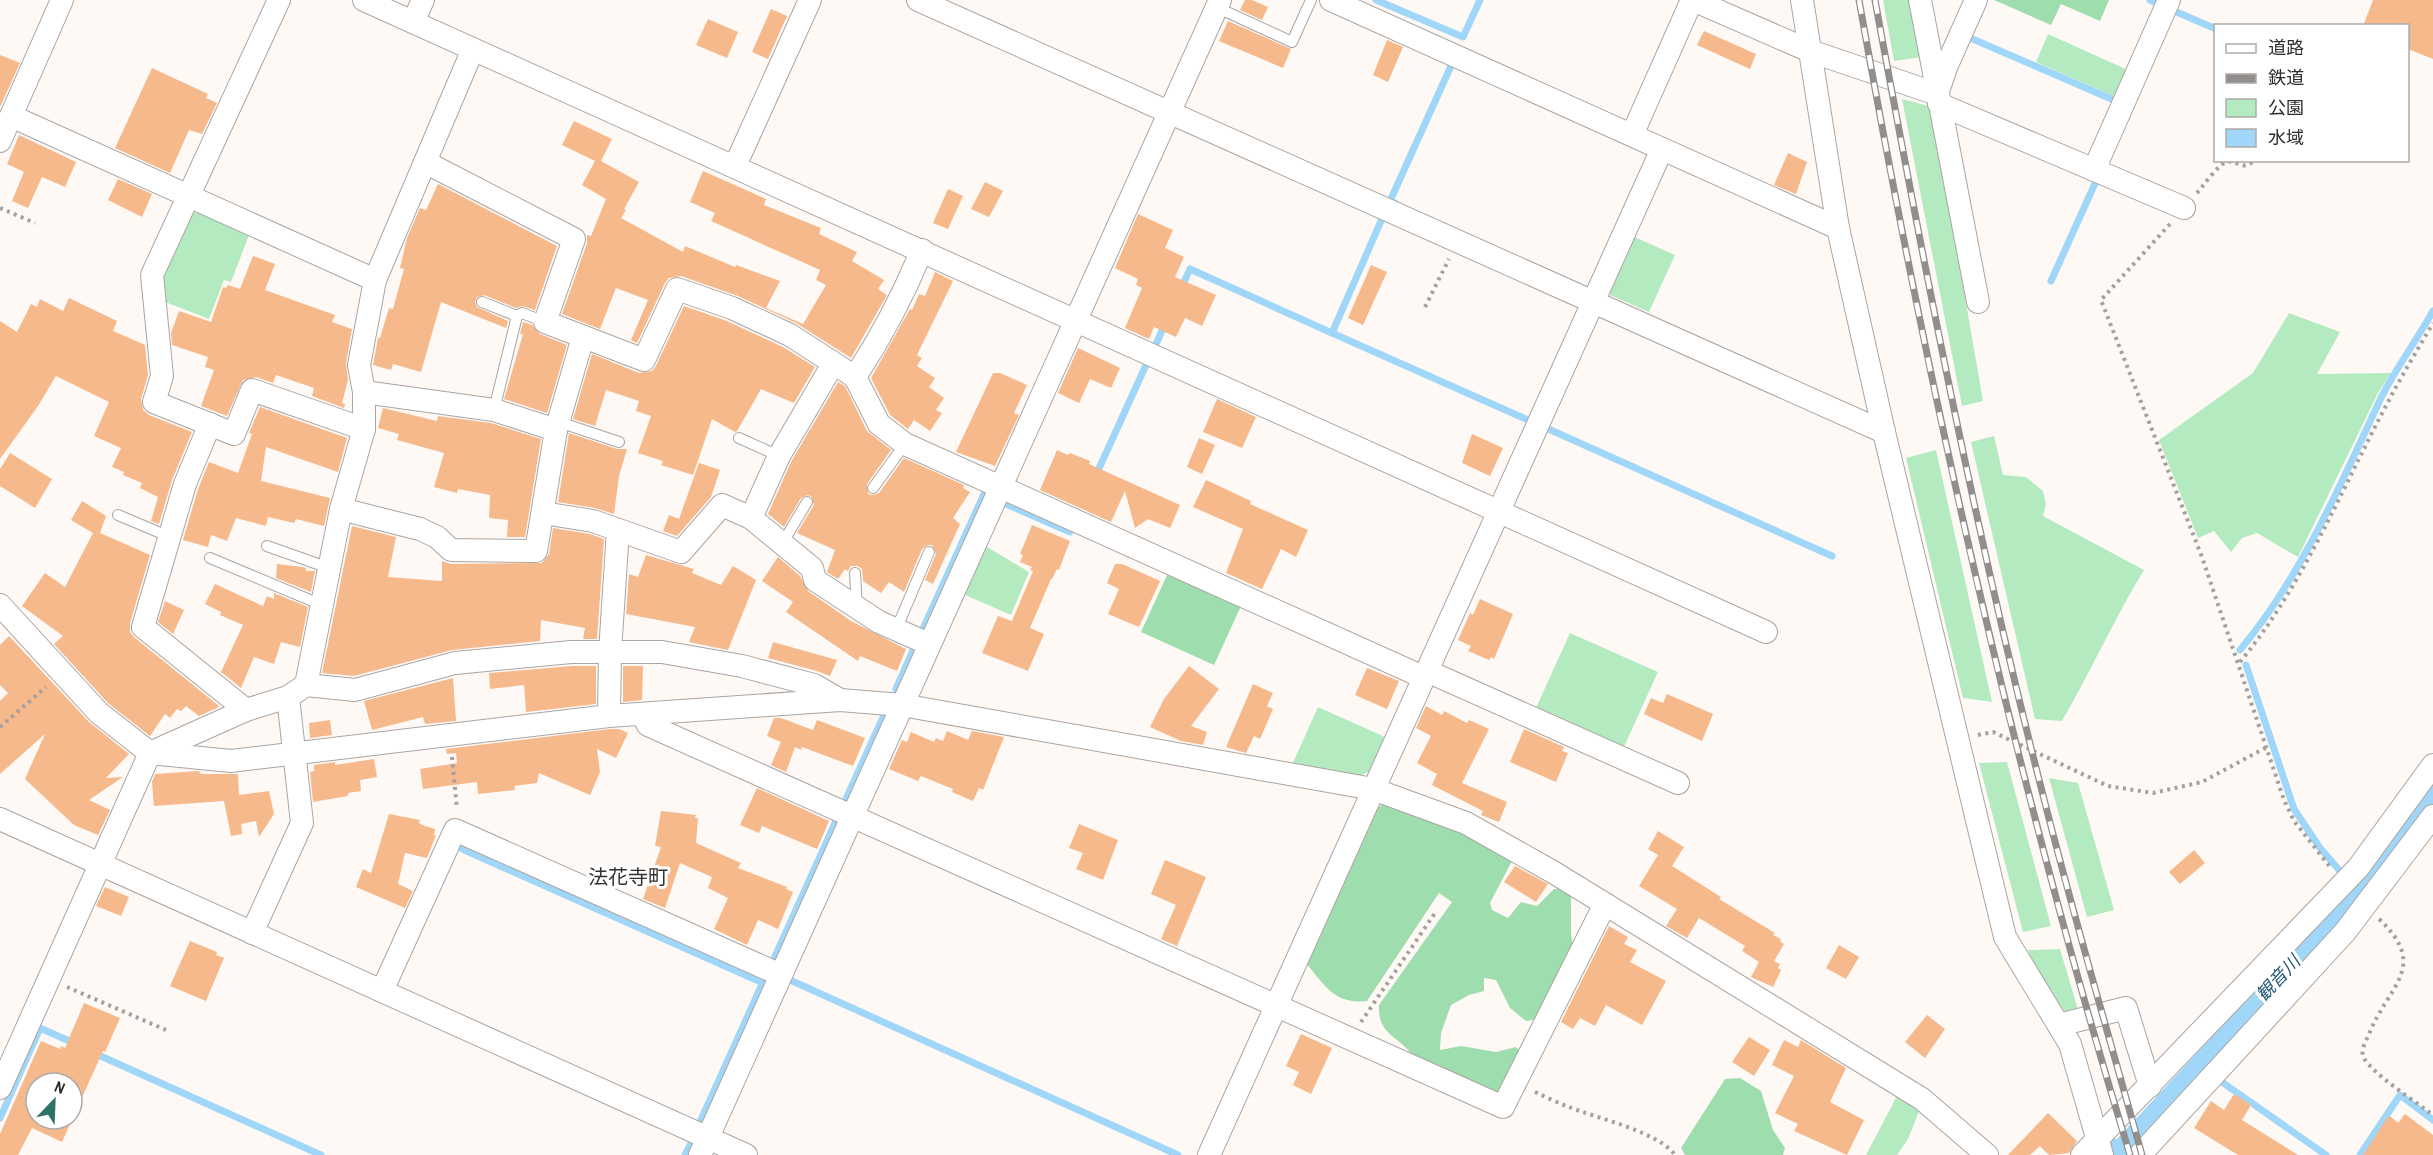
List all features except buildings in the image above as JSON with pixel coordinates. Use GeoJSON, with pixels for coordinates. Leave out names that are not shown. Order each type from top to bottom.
{"type":"FeatureCollection","features":[{"type":"Feature","properties":{"kind":"street"},"geometry":{"type":"LineString","coordinates":[[0,141],[62,0]]}},
{"type":"Feature","properties":{"kind":"street"},"geometry":{"type":"LineString","coordinates":[[279,0],[152,275],[162,376],[153,402],[234,434],[252,390],[364,429]]}},
{"type":"Feature","properties":{"kind":"street"},"geometry":{"type":"LineString","coordinates":[[364,0],[1766,632]]}},
{"type":"Feature","properties":{"kind":"street"},"geometry":{"type":"LineString","coordinates":[[413,22],[423,0]]}},
{"type":"Feature","properties":{"kind":"street"},"geometry":{"type":"LineString","coordinates":[[735,166],[810,0]]}},
{"type":"Feature","properties":{"kind":"street"},"geometry":{"type":"LineString","coordinates":[[918,0],[1884,432]]}},
{"type":"Feature","properties":{"kind":"street"},"geometry":{"type":"LineString","coordinates":[[1331,0],[1838,228]]}},
{"type":"Feature","properties":{"kind":"street"},"geometry":{"type":"LineString","coordinates":[[1632,135],[1693,0],[1810,51],[1938,99],[2184,208]]}},
{"type":"Feature","properties":{"kind":"street"},"geometry":{"type":"LineString","coordinates":[[1802,0],[1838,228],[1884,432],[2006,937],[2070,1044],[2095,1147]]}},
{"type":"Feature","properties":{"kind":"street"},"geometry":{"type":"LineString","coordinates":[[1920,0],[1978,302]]}},
{"type":"Feature","properties":{"kind":"street"},"geometry":{"type":"LineString","coordinates":[[1938,99],[1947,65],[1976,0]]}},
{"type":"Feature","properties":{"kind":"street"},"geometry":{"type":"LineString","coordinates":[[2094,170],[2169,0]]}},
{"type":"Feature","properties":{"kind":"street"},"geometry":{"type":"LineString","coordinates":[[704,1146],[1074,319],[1218,4]]}},
{"type":"Feature","properties":{"kind":"street"},"geometry":{"type":"LineString","coordinates":[[252,933],[302,823],[294,754],[297,691],[322,605],[341,509],[364,429],[364,392],[359,365],[375,280],[474,49]]}},
{"type":"Feature","properties":{"kind":"street"},"geometry":{"type":"LineString","coordinates":[[11,116],[375,280]]}},
{"type":"Feature","properties":{"kind":"street"},"geometry":{"type":"LineString","coordinates":[[1209,1155],[1662,149]]}},
{"type":"Feature","properties":{"kind":"street"},"geometry":{"type":"LineString","coordinates":[[425,162],[574,239],[545,322],[644,360],[677,288],[732,308],[790,335],[855,377],[879,424],[905,444],[1678,783]]}},
{"type":"Feature","properties":{"kind":"street"},"geometry":{"type":"LineString","coordinates":[[855,377],[882,336],[900,302],[922,250]]}},
{"type":"Feature","properties":{"kind":"street"},"geometry":{"type":"LineString","coordinates":[[341,509],[420,529],[437,537],[451,550],[536,552],[557,426],[583,337]]}},
{"type":"Feature","properties":{"kind":"street"},"geometry":{"type":"LineString","coordinates":[[751,518],[779,456],[833,364]]}},
{"type":"Feature","properties":{"kind":"street"},"geometry":{"type":"LineString","coordinates":[[364,392],[494,410],[557,426]]}},
{"type":"Feature","properties":{"kind":"street"},"geometry":{"type":"LineString","coordinates":[[210,424],[186,484],[143,627],[246,711]]}},
{"type":"Feature","properties":{"kind":"street"},"geometry":{"type":"LineString","coordinates":[[543,513],[592,520],[681,552],[722,505],[751,518],[812,568],[815,580],[896,630],[929,644]]}},
{"type":"Feature","properties":{"kind":"street"},"geometry":{"type":"LineString","coordinates":[[609,716],[610,652],[618,530]]}},
{"type":"Feature","properties":{"kind":"street"},"geometry":{"type":"LineString","coordinates":[[0,605],[99,713],[150,753],[231,760],[609,716],[840,700],[902,705],[1373,789],[1466,823],[1605,904],[1922,1099],[1987,1155]]}},
{"type":"Feature","properties":{"kind":"street"},"geometry":{"type":"LineString","coordinates":[[0,1088],[150,753],[297,691],[355,690],[455,663],[571,652],[662,652],[742,666],[814,685],[840,700]]}},
{"type":"Feature","properties":{"kind":"street"},"geometry":{"type":"LineString","coordinates":[[642,714],[648,725],[1503,1107],[1605,904]]}},
{"type":"Feature","properties":{"kind":"street"},"geometry":{"type":"LineString","coordinates":[[2095,1147],[2150,1086],[2358,868],[2433,765]]}},
{"type":"Feature","properties":{"kind":"street"},"geometry":{"type":"LineString","coordinates":[[2140,1155],[2345,932],[2433,816]]}},
{"type":"Feature","properties":{"kind":"street"},"geometry":{"type":"LineString","coordinates":[[0,819],[382,991],[704,1146],[746,1155]]}},
{"type":"Feature","properties":{"kind":"street"},"geometry":{"type":"LineString","coordinates":[[382,991],[455,830],[781,975]]}},
{"type":"Feature","properties":{"kind":"street"},"geometry":{"type":"LineString","coordinates":[[2059,1025],[2126,1008],[2150,1086]]}},
{"type":"Feature","properties":{"kind":"lane"},"geometry":{"type":"LineString","coordinates":[[1218,4],[1292,42],[1311,0]]}},
{"type":"Feature","properties":{"kind":"lane"},"geometry":{"type":"LineString","coordinates":[[482,302],[517,316],[522,314],[545,322]]}},
{"type":"Feature","properties":{"kind":"lane"},"geometry":{"type":"LineString","coordinates":[[494,410],[517,316]]}},
{"type":"Feature","properties":{"kind":"lane"},"geometry":{"type":"LineString","coordinates":[[557,426],[619,442]]}},
{"type":"Feature","properties":{"kind":"lane"},"geometry":{"type":"LineString","coordinates":[[739,438],[779,456]]}},
{"type":"Feature","properties":{"kind":"lane"},"geometry":{"type":"LineString","coordinates":[[873,488],[905,444]]}},
{"type":"Feature","properties":{"kind":"lane"},"geometry":{"type":"LineString","coordinates":[[783,544],[807,502]]}},
{"type":"Feature","properties":{"kind":"lane"},"geometry":{"type":"LineString","coordinates":[[118,515],[170,537]]}},
{"type":"Feature","properties":{"kind":"lane"},"geometry":{"type":"LineString","coordinates":[[267,546],[329,568]]}},
{"type":"Feature","properties":{"kind":"lane"},"geometry":{"type":"LineString","coordinates":[[896,630],[929,552]]}},
{"type":"Feature","properties":{"kind":"lane"},"geometry":{"type":"LineString","coordinates":[[210,558],[322,605]]}},
{"type":"Feature","properties":{"kind":"lane"},"geometry":{"type":"LineString","coordinates":[[855,573],[857,608]]}},
{"type":"Feature","properties":{"kind":"path"},"geometry":{"type":"LineString","coordinates":[[2227,162],[2101,300],[2202,557],[2284,801],[2294,821],[2343,884]]}},
{"type":"Feature","properties":{"kind":"path"},"geometry":{"type":"LineString","coordinates":[[2233,162],[2243,166],[2253,162]]}},
{"type":"Feature","properties":{"kind":"path"},"geometry":{"type":"LineString","coordinates":[[0,208],[35,223]]}},
{"type":"Feature","properties":{"kind":"path"},"geometry":{"type":"LineString","coordinates":[[1425,307],[1457,241]]}},
{"type":"Feature","properties":{"kind":"path"},"geometry":{"type":"LineString","coordinates":[[2239,663],[2266,630],[2309,560],[2388,400],[2433,323]]}},
{"type":"Feature","properties":{"kind":"path"},"geometry":{"type":"LineString","coordinates":[[0,727],[63,672]]}},
{"type":"Feature","properties":{"kind":"path"},"geometry":{"type":"LineString","coordinates":[[1958,739],[1992,732],[2108,786],[2153,793],[2202,782],[2266,747]]}},
{"type":"Feature","properties":{"kind":"path"},"geometry":{"type":"LineString","coordinates":[[449,735],[459,832]]}},
{"type":"Feature","properties":{"kind":"path"},"geometry":{"type":"LineString","coordinates":[[2366,906],[2395,934],[2401,945],[2405,966],[2389,999],[2374,1022],[2363,1049],[2363,1057],[2378,1073],[2433,1115]]}},
{"type":"Feature","properties":{"kind":"path"},"geometry":{"type":"LineString","coordinates":[[1350,1038],[1435,913]]}},
{"type":"Feature","properties":{"kind":"path"},"geometry":{"type":"LineString","coordinates":[[49,979],[166,1030]]}},
{"type":"Feature","properties":{"kind":"path"},"geometry":{"type":"LineString","coordinates":[[1515,1083],[1570,1108],[1660,1142],[1675,1155]]}},
{"type":"Feature","properties":{"kind":"green space"},"geometry":{"type":"Polygon","coordinates":[[[1883,0],[1913,0],[1923,57],[1894,61],[1883,0]]]}},
{"type":"Feature","properties":{"kind":"green space"},"geometry":{"type":"Polygon","coordinates":[[[1994,0],[2109,0],[2100,21],[2061,4],[2051,25],[1994,0]]]}},
{"type":"Feature","properties":{"kind":"green space"},"geometry":{"type":"Polygon","coordinates":[[[2048,34],[2130,71],[2118,98],[2036,62],[2048,34]]]}},
{"type":"Feature","properties":{"kind":"green space"},"geometry":{"type":"Polygon","coordinates":[[[1902,99],[1932,107],[1983,401],[1962,406],[1902,99]]]}},
{"type":"Feature","properties":{"kind":"green space"},"geometry":{"type":"Polygon","coordinates":[[[197,212],[249,235],[231,282],[224,280],[209,319],[160,300],[158,282],[188,214],[197,212]]]}},
{"type":"Feature","properties":{"kind":"green space"},"geometry":{"type":"Polygon","coordinates":[[[1630,235],[1675,255],[1649,312],[1610,295],[1608,287],[1630,235]]]}},
{"type":"Feature","properties":{"kind":"green space"},"geometry":{"type":"Polygon","coordinates":[[[2289,313],[2340,332],[2317,374],[2391,373],[2378,393],[2298,557],[2257,533],[2242,538],[2231,552],[2214,531],[2198,538],[2159,440],[2253,373],[2289,313]]]}},
{"type":"Feature","properties":{"kind":"green space"},"geometry":{"type":"Polygon","coordinates":[[[1994,436],[2003,475],[2026,477],[2043,491],[2046,504],[2043,516],[2144,570],[2062,721],[2035,719],[1971,442],[1994,436]]]}},
{"type":"Feature","properties":{"kind":"green space"},"geometry":{"type":"Polygon","coordinates":[[[1936,450],[1992,702],[1963,698],[1906,458],[1936,450]]]}},
{"type":"Feature","properties":{"kind":"green space"},"geometry":{"type":"Polygon","coordinates":[[[984,545],[1029,572],[1011,615],[963,594],[984,545]]]}},
{"type":"Feature","properties":{"kind":"green space"},"geometry":{"type":"Polygon","coordinates":[[[1168,573],[1241,606],[1214,665],[1141,632],[1168,573]]]}},
{"type":"Feature","properties":{"kind":"green space"},"geometry":{"type":"Polygon","coordinates":[[[1570,633],[1658,672],[1623,749],[1535,710],[1570,633]]]}},
{"type":"Feature","properties":{"kind":"green space"},"geometry":{"type":"Polygon","coordinates":[[[1318,707],[1385,737],[1369,772],[1356,777],[1291,767],[1318,707]]]}},
{"type":"Feature","properties":{"kind":"green space"},"geometry":{"type":"Polygon","coordinates":[[[2007,762],[2051,926],[2023,932],[1979,763],[2007,762]]]}},
{"type":"Feature","properties":{"kind":"green space"},"geometry":{"type":"Polygon","coordinates":[[[2049,778],[2078,783],[2114,910],[2087,917],[2049,778]]]}},
{"type":"Feature","properties":{"kind":"green space"},"geometry":{"type":"Polygon","coordinates":[[[1384,804],[1435,818],[1513,859],[1490,903],[1492,910],[1508,918],[1521,902],[1537,906],[1554,889],[1563,889],[1571,897],[1571,934],[1574,953],[1539,1019],[1526,1021],[1510,1008],[1496,980],[1484,978],[1484,991],[1469,995],[1451,1005],[1441,1033],[1440,1050],[1461,1046],[1496,1052],[1516,1047],[1522,1053],[1504,1091],[1496,1094],[1414,1058],[1386,1030],[1379,1015],[1379,1005],[1452,902],[1439,893],[1367,1001],[1346,1000],[1338,996],[1324,985],[1305,962],[1371,811],[1384,804]]]}},
{"type":"Feature","properties":{"kind":"green space"},"geometry":{"type":"Polygon","coordinates":[[[2060,949],[2079,1013],[2067,1015],[2032,961],[2028,950],[2060,949]]]}},
{"type":"Feature","properties":{"kind":"green space"},"geometry":{"type":"Polygon","coordinates":[[[1740,1078],[1761,1091],[1773,1130],[1785,1148],[1783,1155],[1685,1155],[1681,1148],[1725,1079],[1740,1078]]]}},
{"type":"Feature","properties":{"kind":"green space"},"geometry":{"type":"Polygon","coordinates":[[[1898,1094],[1920,1109],[1908,1139],[1897,1155],[1866,1155],[1898,1094]]]}},
{"type":"Feature","properties":{"kind":"water","name":"観音川"},"geometry":{"type":"Polygon","coordinates":[[[2433,781],[2433,804],[2364,899],[2128,1155],[2094,1155],[2108,1138],[2117,1139],[2364,873],[2433,781]]]}},
{"type":"Feature","properties":{"kind":"waterway"},"geometry":{"type":"LineString","coordinates":[[1376,0],[1463,37],[1480,0]]}},
{"type":"Feature","properties":{"kind":"waterway"},"geometry":{"type":"LineString","coordinates":[[2150,0],[2159,4]]}},
{"type":"Feature","properties":{"kind":"waterway"},"geometry":{"type":"LineString","coordinates":[[2172,10],[2214,28]]}},
{"type":"Feature","properties":{"kind":"waterway"},"geometry":{"type":"LineString","coordinates":[[1968,37],[2116,101]]}},
{"type":"Feature","properties":{"kind":"waterway"},"geometry":{"type":"LineString","coordinates":[[1395,203],[1390,201],[1451,66]]}},
{"type":"Feature","properties":{"kind":"waterway"},"geometry":{"type":"LineString","coordinates":[[2051,281],[2097,179]]}},
{"type":"Feature","properties":{"kind":"waterway"},"geometry":{"type":"LineString","coordinates":[[1181,289],[1190,269],[1332,333],[1381,221]]}},
{"type":"Feature","properties":{"kind":"waterway"},"geometry":{"type":"LineString","coordinates":[[2240,650],[2282,592],[2301,561],[2335,496],[2381,398],[2433,311]]}},
{"type":"Feature","properties":{"kind":"waterway"},"geometry":{"type":"LineString","coordinates":[[1156,344],[1165,324]]}},
{"type":"Feature","properties":{"kind":"waterway"},"geometry":{"type":"LineString","coordinates":[[1332,333],[1528,420]]}},
{"type":"Feature","properties":{"kind":"waterway"},"geometry":{"type":"LineString","coordinates":[[1096,475],[1146,365]]}},
{"type":"Feature","properties":{"kind":"waterway"},"geometry":{"type":"LineString","coordinates":[[1544,427],[1832,556]]}},
{"type":"Feature","properties":{"kind":"waterway"},"geometry":{"type":"LineString","coordinates":[[922,631],[984,494],[987,495]]}},
{"type":"Feature","properties":{"kind":"waterway"},"geometry":{"type":"LineString","coordinates":[[1006,504],[1070,532]]}},
{"type":"Feature","properties":{"kind":"waterway"},"geometry":{"type":"LineString","coordinates":[[896,689],[914,648]]}},
{"type":"Feature","properties":{"kind":"waterway"},"geometry":{"type":"LineString","coordinates":[[2246,665],[2294,809],[2320,848],[2340,871]]}},
{"type":"Feature","properties":{"kind":"waterway"},"geometry":{"type":"LineString","coordinates":[[846,799],[884,715]]}},
{"type":"Feature","properties":{"kind":"waterway"},"geometry":{"type":"LineString","coordinates":[[773,961],[836,821]]}},
{"type":"Feature","properties":{"kind":"waterway"},"geometry":{"type":"LineString","coordinates":[[462,849],[763,983]]}},
{"type":"Feature","properties":{"kind":"waterway"},"geometry":{"type":"LineString","coordinates":[[700,1122],[764,980]]}},
{"type":"Feature","properties":{"kind":"waterway"},"geometry":{"type":"LineString","coordinates":[[790,980],[1178,1155]]}},
{"type":"Feature","properties":{"kind":"waterway"},"geometry":{"type":"LineString","coordinates":[[0,1118],[40,1028],[76,1044]]}},
{"type":"Feature","properties":{"kind":"waterway"},"geometry":{"type":"LineString","coordinates":[[94,1053],[321,1155]]}},
{"type":"Feature","properties":{"kind":"waterway"},"geometry":{"type":"LineString","coordinates":[[2219,1080],[2326,1155]]}},
{"type":"Feature","properties":{"kind":"waterway"},"geometry":{"type":"LineString","coordinates":[[2360,1155],[2400,1095],[2433,1120]]}},
{"type":"Feature","properties":{"kind":"waterway"},"geometry":{"type":"LineString","coordinates":[[685,1155],[691,1143]]}},
{"type":"Feature","properties":{"kind":"railway"},"geometry":{"type":"LineString","coordinates":[[1859,0],[1914,292],[1977,582],[2048,869],[2130,1155]]}},
{"type":"Feature","properties":{"kind":"railway"},"geometry":{"type":"LineString","coordinates":[[1875,0],[1952,401],[2019,700],[2079,933],[2142,1155]]}},
{"type":"Feature","properties":{"kind":"district","name":"法花寺町"},"geometry":{"type":"Point","coordinates":[628,876]}}]}
